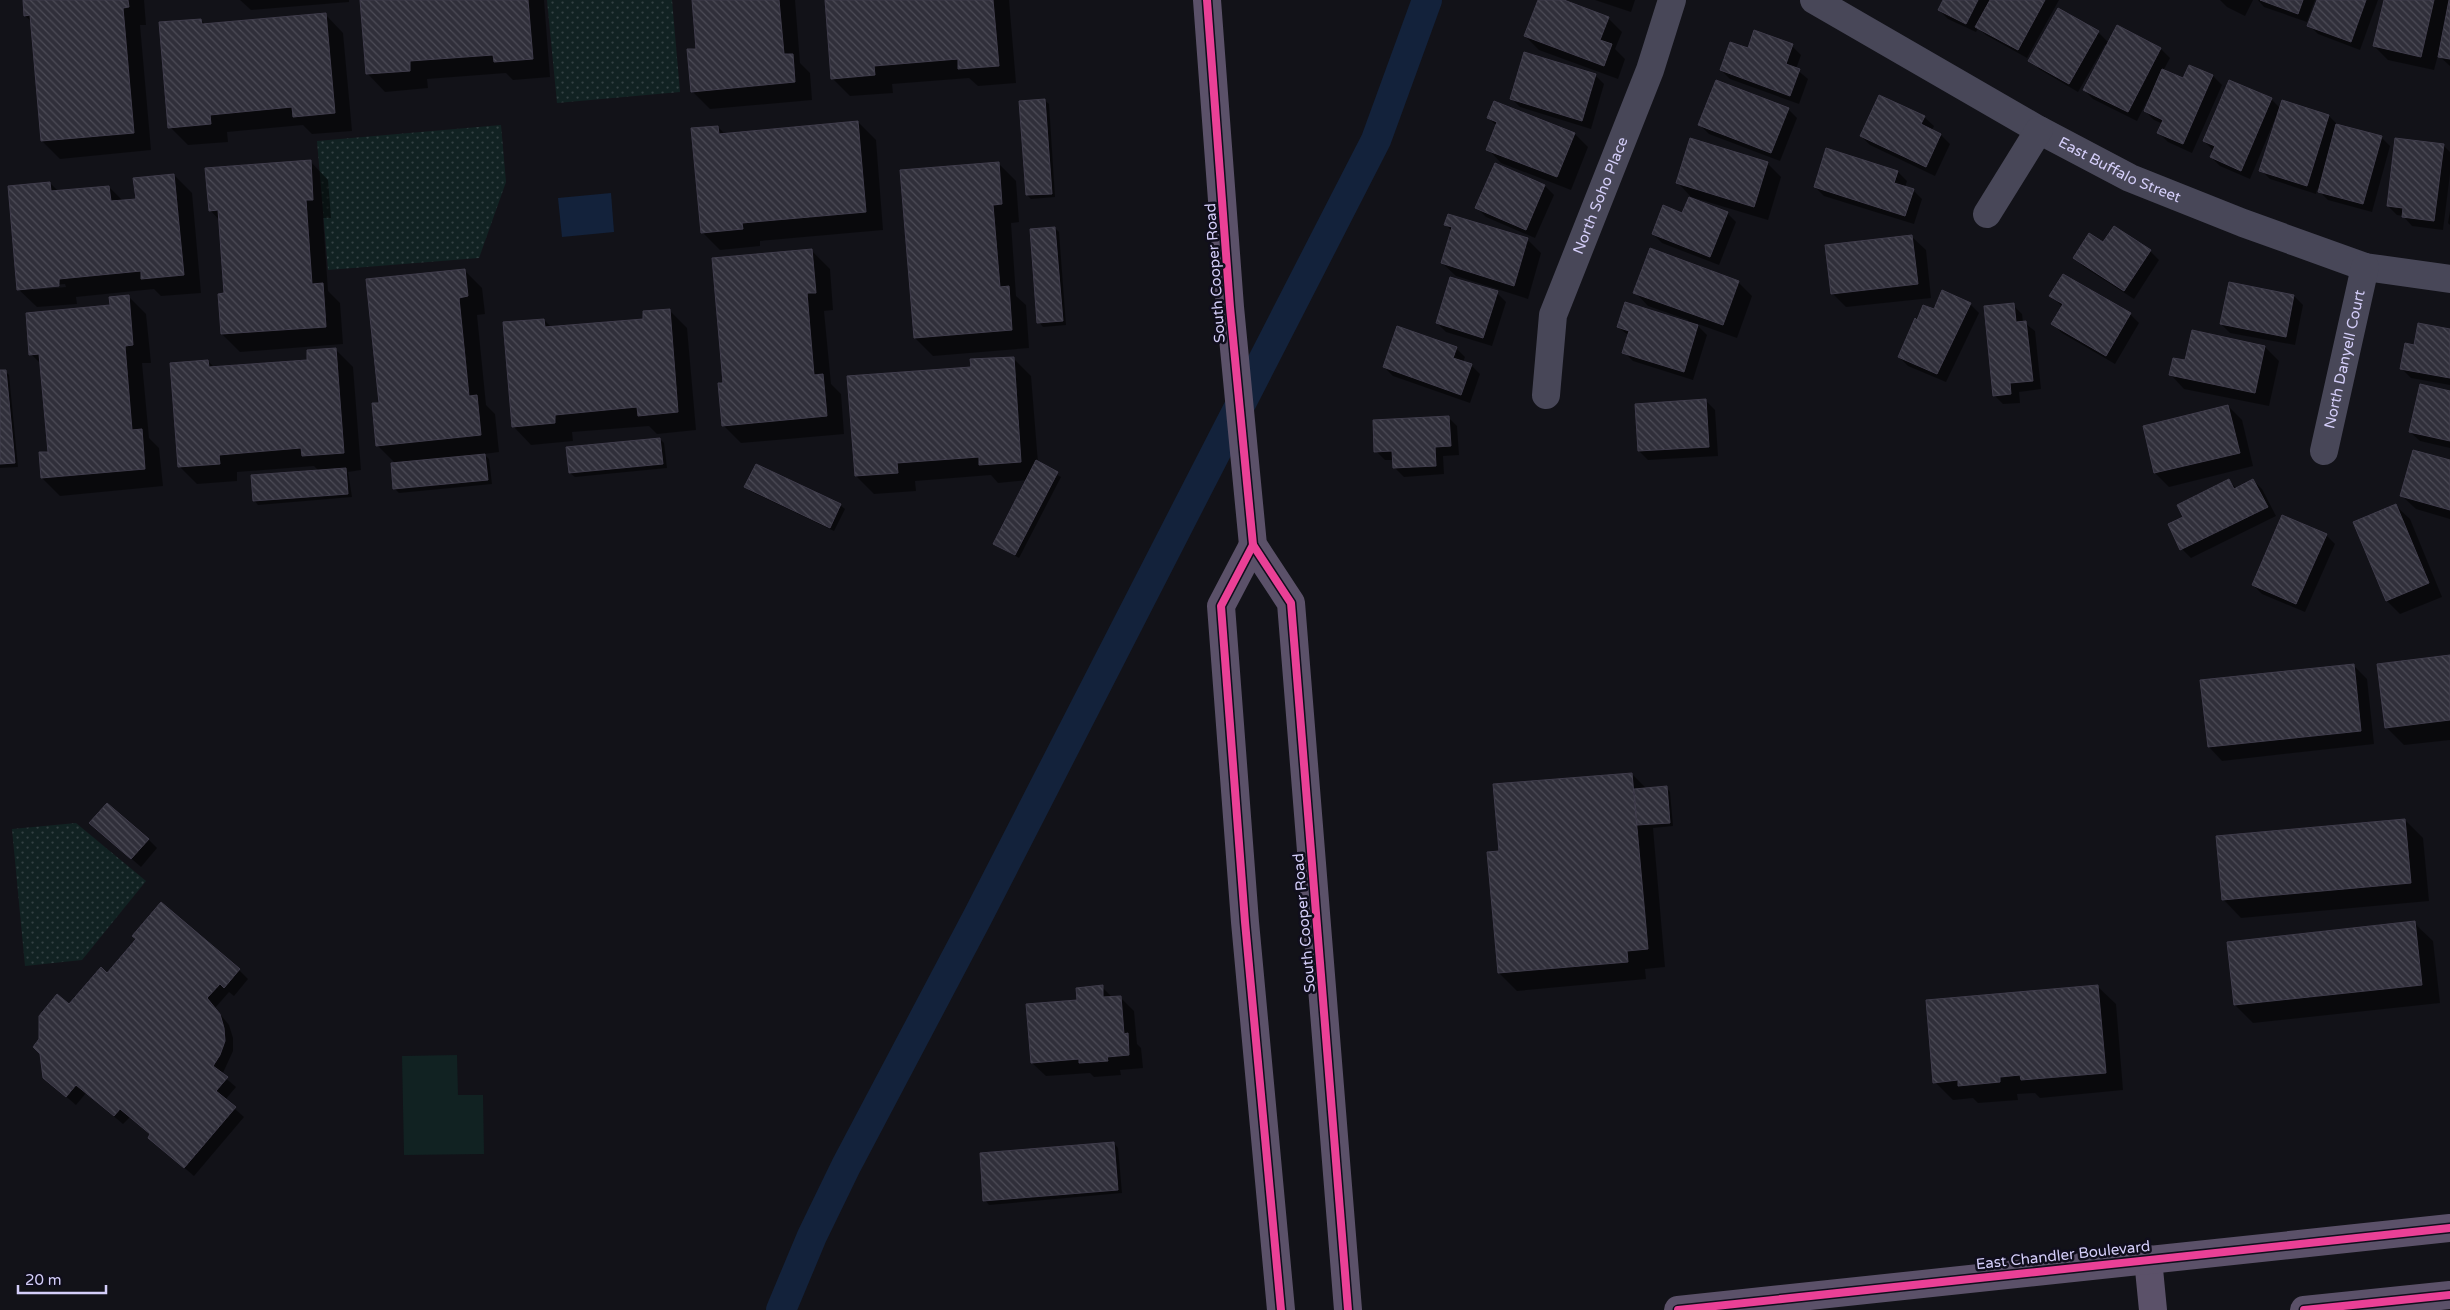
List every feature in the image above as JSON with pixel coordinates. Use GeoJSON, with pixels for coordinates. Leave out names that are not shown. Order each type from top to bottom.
{"type":"FeatureCollection","features":[{"type":"Feature","properties":{"kind":"main road","name":"South Cooper Road"},"geometry":{"type":"LineString","coordinates":[[1207,0],[1232,326],[1253,544],[1291,603],[1348,1310]]}},
{"type":"Feature","properties":{"kind":"main road"},"geometry":{"type":"LineString","coordinates":[[1253,544],[1221,606],[1245,922],[1281,1310]]}},
{"type":"Feature","properties":{"kind":"main road","name":"East Chandler Boulevard"},"geometry":{"type":"LineString","coordinates":[[1678,1310],[2450,1228]]}},
{"type":"Feature","properties":{"kind":"main road"},"geometry":{"type":"LineString","coordinates":[[2148,1259],[2153,1310]]}},
{"type":"Feature","properties":{"kind":"main road"},"geometry":{"type":"LineString","coordinates":[[2304,1310],[2450,1295]]}},
{"type":"Feature","properties":{"kind":"street","name":"North Soho Place"},"geometry":{"type":"LineString","coordinates":[[1546,395],[1553,315],[1650,70],[1672,0]]}},
{"type":"Feature","properties":{"kind":"street","name":"East Buffalo Street"},"geometry":{"type":"LineString","coordinates":[[1814,0],[2039,130],[2130,178],[2242,223],[2365,267],[2450,279]]}},
{"type":"Feature","properties":{"kind":"street"},"geometry":{"type":"LineString","coordinates":[[1987,214],[2039,130]]}},
{"type":"Feature","properties":{"kind":"street","name":"North Danyell Court"},"geometry":{"type":"LineString","coordinates":[[2324,451],[2365,267]]}},
{"type":"Feature","properties":{"kind":"shaded area"},"geometry":{"type":"Polygon","coordinates":[[[547,0],[672,0],[680,92],[557,103],[547,0]]]}},
{"type":"Feature","properties":{"kind":"shaded area"},"geometry":{"type":"Polygon","coordinates":[[[501,125],[506,182],[479,258],[328,270],[317,141],[501,125]]]}},
{"type":"Feature","properties":{"kind":"shaded area"},"geometry":{"type":"Polygon","coordinates":[[[76,823],[146,881],[82,960],[25,966],[12,829],[76,823]]]}},
{"type":"Feature","properties":{"kind":"shaded area"},"geometry":{"type":"Polygon","coordinates":[[[457,1055],[458,1095],[483,1095],[484,1154],[404,1155],[402,1056],[457,1055]]]}},
{"type":"Feature","properties":{"kind":"water"},"geometry":{"type":"Polygon","coordinates":[[[611,193],[614,232],[562,237],[558,198],[611,193]]]}},
{"type":"Feature","properties":{"kind":"building"},"geometry":{"type":"Polygon","coordinates":[[[23,0],[128,0],[129,7],[123,8],[134,133],[41,141],[30,15],[24,16],[23,0]]]}},
{"type":"Feature","properties":{"kind":"building"},"geometry":{"type":"Polygon","coordinates":[[[360,0],[528,0],[533,59],[494,62],[493,55],[410,61],[410,71],[366,74],[360,0]]]}},
{"type":"Feature","properties":{"kind":"building"},"geometry":{"type":"Polygon","coordinates":[[[692,0],[779,0],[784,54],[793,54],[795,82],[691,92],[687,49],[696,49],[692,0]]]}},
{"type":"Feature","properties":{"kind":"building"},"geometry":{"type":"Polygon","coordinates":[[[825,0],[993,0],[999,66],[958,69],[958,59],[874,66],[875,75],[831,79],[825,0]]]}},
{"type":"Feature","properties":{"kind":"building"},"geometry":{"type":"Polygon","coordinates":[[[1538,0],[1564,0],[1609,17],[1600,40],[1612,44],[1604,66],[1524,36],[1538,0]]]}},
{"type":"Feature","properties":{"kind":"building"},"geometry":{"type":"Polygon","coordinates":[[[1943,0],[1978,0],[1966,24],[1938,10],[1943,0]]]}},
{"type":"Feature","properties":{"kind":"building"},"geometry":{"type":"Polygon","coordinates":[[[1990,0],[2045,0],[2018,50],[1975,27],[1990,0]]]}},
{"type":"Feature","properties":{"kind":"building"},"geometry":{"type":"Polygon","coordinates":[[[2260,0],[2303,0],[2298,14],[2260,0]]]}},
{"type":"Feature","properties":{"kind":"building"},"geometry":{"type":"Polygon","coordinates":[[[2317,0],[2366,0],[2351,42],[2307,26],[2317,0]]]}},
{"type":"Feature","properties":{"kind":"building"},"geometry":{"type":"Polygon","coordinates":[[[2384,0],[2434,0],[2421,57],[2373,46],[2384,0]]]}},
{"type":"Feature","properties":{"kind":"building"},"geometry":{"type":"Polygon","coordinates":[[[2450,0],[2450,59],[2438,57],[2450,0]]]}},
{"type":"Feature","properties":{"kind":"building"},"geometry":{"type":"Polygon","coordinates":[[[2058,8],[2099,31],[2069,84],[2028,61],[2058,8]]]}},
{"type":"Feature","properties":{"kind":"building"},"geometry":{"type":"Polygon","coordinates":[[[326,13],[335,113],[293,117],[292,107],[210,115],[211,124],[168,128],[159,22],[201,19],[202,24],[326,13]]]}},
{"type":"Feature","properties":{"kind":"building"},"geometry":{"type":"Polygon","coordinates":[[[2117,25],[2161,48],[2128,112],[2083,90],[2117,25]]]}},
{"type":"Feature","properties":{"kind":"building"},"geometry":{"type":"Polygon","coordinates":[[[1754,30],[1793,44],[1786,64],[1800,69],[1790,96],[1720,70],[1730,42],[1748,48],[1754,30]]]}},
{"type":"Feature","properties":{"kind":"building"},"geometry":{"type":"Polygon","coordinates":[[[1524,52],[1596,74],[1582,121],[1510,99],[1524,52]]]}},
{"type":"Feature","properties":{"kind":"building"},"geometry":{"type":"Polygon","coordinates":[[[2189,65],[2213,75],[2183,144],[2157,133],[2163,120],[2144,111],[2162,69],[2183,78],[2189,65]]]}},
{"type":"Feature","properties":{"kind":"building"},"geometry":{"type":"Polygon","coordinates":[[[1716,80],[1789,108],[1771,153],[1698,125],[1716,80]]]}},
{"type":"Feature","properties":{"kind":"building"},"geometry":{"type":"Polygon","coordinates":[[[2229,80],[2272,98],[2241,171],[2210,157],[2215,146],[2203,141],[2229,80]]]}},
{"type":"Feature","properties":{"kind":"building"},"geometry":{"type":"Polygon","coordinates":[[[1879,95],[1925,116],[1921,124],[1941,134],[1926,167],[1860,136],[1879,95]]]}},
{"type":"Feature","properties":{"kind":"building"},"geometry":{"type":"Polygon","coordinates":[[[1045,99],[1052,194],[1026,195],[1019,101],[1045,99]]]}},
{"type":"Feature","properties":{"kind":"building"},"geometry":{"type":"Polygon","coordinates":[[[2282,100],[2329,115],[2307,186],[2259,171],[2282,100]]]}},
{"type":"Feature","properties":{"kind":"building"},"geometry":{"type":"Polygon","coordinates":[[[1494,101],[1575,133],[1557,177],[1486,150],[1497,122],[1487,118],[1494,101]]]}},
{"type":"Feature","properties":{"kind":"building"},"geometry":{"type":"Polygon","coordinates":[[[858,121],[866,212],[742,223],[743,229],[701,233],[691,128],[718,126],[719,134],[858,121]]]}},
{"type":"Feature","properties":{"kind":"building"},"geometry":{"type":"Polygon","coordinates":[[[2336,124],[2382,136],[2363,204],[2318,192],[2336,124]]]}},
{"type":"Feature","properties":{"kind":"building"},"geometry":{"type":"Polygon","coordinates":[[[1690,138],[1768,162],[1754,207],[1676,183],[1690,138]]]}},
{"type":"Feature","properties":{"kind":"building"},"geometry":{"type":"Polygon","coordinates":[[[2395,138],[2444,144],[2434,221],[2402,217],[2403,208],[2387,206],[2395,138]]]}},
{"type":"Feature","properties":{"kind":"building"},"geometry":{"type":"Polygon","coordinates":[[[1826,148],[1898,171],[1894,183],[1914,189],[1905,216],[1814,187],[1826,148]]]}},
{"type":"Feature","properties":{"kind":"building"},"geometry":{"type":"Polygon","coordinates":[[[311,160],[313,200],[306,200],[312,284],[323,283],[326,327],[221,334],[218,294],[224,293],[218,210],[209,211],[205,168],[311,160]]]}},
{"type":"Feature","properties":{"kind":"building"},"geometry":{"type":"Polygon","coordinates":[[[999,162],[1002,204],[993,205],[1000,287],[1009,286],[1012,330],[914,338],[900,170],[999,162]]]}},
{"type":"Feature","properties":{"kind":"building"},"geometry":{"type":"Polygon","coordinates":[[[1495,163],[1545,185],[1526,230],[1475,208],[1495,163]]]}},
{"type":"Feature","properties":{"kind":"building"},"geometry":{"type":"Polygon","coordinates":[[[174,174],[184,275],[141,279],[141,271],[59,279],[59,286],[17,290],[8,186],[50,182],[51,191],[109,186],[111,201],[136,199],[133,178],[174,174]]]}},
{"type":"Feature","properties":{"kind":"building"},"geometry":{"type":"Polygon","coordinates":[[[1689,197],[1728,212],[1710,257],[1652,234],[1663,205],[1682,213],[1689,197]]]}},
{"type":"Feature","properties":{"kind":"building"},"geometry":{"type":"Polygon","coordinates":[[[1448,214],[1528,238],[1514,286],[1441,263],[1452,227],[1444,225],[1448,214]]]}},
{"type":"Feature","properties":{"kind":"building"},"geometry":{"type":"Polygon","coordinates":[[[2114,226],[2151,250],[2124,291],[2073,258],[2089,233],[2103,242],[2114,226]]]}},
{"type":"Feature","properties":{"kind":"building"},"geometry":{"type":"Polygon","coordinates":[[[1055,227],[1063,321],[1037,323],[1030,229],[1055,227]]]}},
{"type":"Feature","properties":{"kind":"building"},"geometry":{"type":"Polygon","coordinates":[[[1912,235],[1918,284],[1831,294],[1825,245],[1912,235]]]}},
{"type":"Feature","properties":{"kind":"building"},"geometry":{"type":"Polygon","coordinates":[[[1650,248],[1739,281],[1723,325],[1633,293],[1650,248]]]}},
{"type":"Feature","properties":{"kind":"building"},"geometry":{"type":"Polygon","coordinates":[[[812,249],[816,293],[807,293],[814,375],[823,374],[827,416],[722,426],[718,383],[723,383],[712,258],[812,249]]]}},
{"type":"Feature","properties":{"kind":"building"},"geometry":{"type":"Polygon","coordinates":[[[465,269],[468,296],[459,298],[469,396],[477,395],[481,435],[376,446],[372,403],[379,403],[366,279],[465,269]]]}},
{"type":"Feature","properties":{"kind":"building"},"geometry":{"type":"Polygon","coordinates":[[[2063,274],[2131,313],[2106,356],[2051,324],[2063,304],[2049,296],[2063,274]]]}},
{"type":"Feature","properties":{"kind":"building"},"geometry":{"type":"Polygon","coordinates":[[[1450,277],[1498,291],[1483,338],[1436,323],[1450,277]]]}},
{"type":"Feature","properties":{"kind":"building"},"geometry":{"type":"Polygon","coordinates":[[[2229,282],[2294,295],[2286,337],[2220,324],[2229,282]]]}},
{"type":"Feature","properties":{"kind":"building"},"geometry":{"type":"Polygon","coordinates":[[[1942,290],[1971,303],[1937,374],[1898,357],[1915,318],[1917,320],[1923,305],[1934,309],[1942,290]]]}},
{"type":"Feature","properties":{"kind":"building"},"geometry":{"type":"Polygon","coordinates":[[[129,295],[133,345],[125,346],[132,430],[142,429],[145,469],[41,478],[39,452],[48,452],[39,354],[29,355],[26,313],[110,305],[109,297],[129,295]]]}},
{"type":"Feature","properties":{"kind":"building"},"geometry":{"type":"Polygon","coordinates":[[[1625,302],[1698,325],[1684,372],[1622,353],[1629,331],[1617,327],[1625,302]]]}},
{"type":"Feature","properties":{"kind":"building"},"geometry":{"type":"Polygon","coordinates":[[[2014,303],[2016,322],[2026,321],[2033,381],[2010,383],[2011,394],[1993,396],[1984,306],[2014,303]]]}},
{"type":"Feature","properties":{"kind":"building"},"geometry":{"type":"Polygon","coordinates":[[[670,309],[678,412],[638,416],[637,407],[555,415],[555,423],[512,427],[503,322],[544,319],[545,327],[643,319],[643,311],[670,309]]]}},
{"type":"Feature","properties":{"kind":"building"},"geometry":{"type":"Polygon","coordinates":[[[2418,323],[2450,329],[2450,378],[2400,369],[2405,343],[2414,345],[2418,323]]]}},
{"type":"Feature","properties":{"kind":"building"},"geometry":{"type":"Polygon","coordinates":[[[1397,326],[1457,347],[1453,358],[1472,364],[1461,395],[1383,367],[1397,326]]]}},
{"type":"Feature","properties":{"kind":"building"},"geometry":{"type":"Polygon","coordinates":[[[2192,330],[2265,346],[2255,393],[2169,375],[2173,358],[2185,360],[2192,330]]]}},
{"type":"Feature","properties":{"kind":"building"},"geometry":{"type":"Polygon","coordinates":[[[336,348],[344,453],[302,456],[301,448],[219,455],[220,464],[178,467],[170,363],[208,360],[209,367],[307,360],[307,350],[336,348]]]}},
{"type":"Feature","properties":{"kind":"building"},"geometry":{"type":"Polygon","coordinates":[[[1014,357],[1021,462],[979,465],[979,457],[897,463],[898,473],[855,476],[847,376],[971,367],[970,359],[1014,357]]]}},
{"type":"Feature","properties":{"kind":"building"},"geometry":{"type":"Polygon","coordinates":[[[0,370],[6,370],[15,463],[0,464],[0,370]]]}},
{"type":"Feature","properties":{"kind":"building"},"geometry":{"type":"Polygon","coordinates":[[[2420,384],[2450,391],[2450,441],[2409,432],[2420,384]]]}},
{"type":"Feature","properties":{"kind":"building"},"geometry":{"type":"Polygon","coordinates":[[[1706,399],[1709,447],[1638,451],[1635,404],[1706,399]]]}},
{"type":"Feature","properties":{"kind":"building"},"geometry":{"type":"Polygon","coordinates":[[[2228,405],[2240,453],[2154,473],[2143,426],[2228,405]]]}},
{"type":"Feature","properties":{"kind":"building"},"geometry":{"type":"Polygon","coordinates":[[[1449,416],[1451,446],[1435,447],[1436,466],[1393,468],[1392,451],[1374,452],[1373,420],[1449,416]]]}},
{"type":"Feature","properties":{"kind":"building"},"geometry":{"type":"Polygon","coordinates":[[[660,438],[663,464],[569,473],[566,447],[660,438]]]}},
{"type":"Feature","properties":{"kind":"building"},"geometry":{"type":"Polygon","coordinates":[[[2413,450],[2450,460],[2450,510],[2400,496],[2413,450]]]}},
{"type":"Feature","properties":{"kind":"building"},"geometry":{"type":"Polygon","coordinates":[[[485,454],[488,480],[393,489],[391,463],[485,454]]]}},
{"type":"Feature","properties":{"kind":"building"},"geometry":{"type":"Polygon","coordinates":[[[1036,460],[1058,472],[1015,555],[993,544],[1036,460]]]}},
{"type":"Feature","properties":{"kind":"building"},"geometry":{"type":"Polygon","coordinates":[[[756,464],[841,504],[830,528],[744,487],[756,464]]]}},
{"type":"Feature","properties":{"kind":"building"},"geometry":{"type":"Polygon","coordinates":[[[346,468],[348,494],[253,501],[251,475],[346,468]]]}},
{"type":"Feature","properties":{"kind":"building"},"geometry":{"type":"Polygon","coordinates":[[[2229,479],[2234,489],[2253,479],[2268,507],[2180,550],[2168,524],[2183,517],[2177,505],[2229,479]]]}},
{"type":"Feature","properties":{"kind":"building"},"geometry":{"type":"Polygon","coordinates":[[[2396,504],[2429,583],[2386,601],[2353,522],[2396,504]]]}},
{"type":"Feature","properties":{"kind":"building"},"geometry":{"type":"Polygon","coordinates":[[[2282,515],[2327,534],[2296,604],[2252,585],[2282,515]]]}},
{"type":"Feature","properties":{"kind":"building"},"geometry":{"type":"Polygon","coordinates":[[[2450,655],[2450,720],[2385,728],[2377,664],[2450,655]]]}},
{"type":"Feature","properties":{"kind":"building"},"geometry":{"type":"Polygon","coordinates":[[[2354,664],[2361,731],[2208,747],[2200,680],[2354,664]]]}},
{"type":"Feature","properties":{"kind":"building"},"geometry":{"type":"Polygon","coordinates":[[[1632,773],[1648,949],[1627,951],[1628,962],[1498,973],[1487,852],[1499,851],[1493,784],[1632,773]]]}},
{"type":"Feature","properties":{"kind":"building"},"geometry":{"type":"Polygon","coordinates":[[[1667,786],[1670,823],[1637,825],[1634,789],[1667,786]]]}},
{"type":"Feature","properties":{"kind":"building"},"geometry":{"type":"Polygon","coordinates":[[[107,803],[149,839],[131,859],[89,823],[107,803]]]}},
{"type":"Feature","properties":{"kind":"building"},"geometry":{"type":"Polygon","coordinates":[[[2405,819],[2411,883],[2222,900],[2216,836],[2405,819]]]}},
{"type":"Feature","properties":{"kind":"building"},"geometry":{"type":"Polygon","coordinates":[[[161,902],[240,969],[224,988],[220,984],[207,998],[220,1014],[224,1028],[225,1041],[220,1055],[213,1066],[228,1077],[216,1091],[236,1107],[184,1168],[148,1138],[150,1134],[120,1109],[114,1116],[76,1085],[66,1097],[43,1078],[40,1054],[33,1047],[39,1039],[39,1016],[57,994],[69,1004],[101,967],[107,973],[136,939],[132,936],[161,902]]]}},
{"type":"Feature","properties":{"kind":"building"},"geometry":{"type":"Polygon","coordinates":[[[2415,921],[2422,985],[2234,1005],[2227,942],[2415,921]]]}},
{"type":"Feature","properties":{"kind":"building"},"geometry":{"type":"Polygon","coordinates":[[[1103,985],[1103,997],[1121,996],[1124,1034],[1128,1033],[1129,1055],[1107,1057],[1108,1061],[1079,1063],[1079,1059],[1031,1063],[1026,1004],[1077,1000],[1076,988],[1103,985]]]}},
{"type":"Feature","properties":{"kind":"building"},"geometry":{"type":"Polygon","coordinates":[[[2098,985],[2106,1073],[2021,1080],[2020,1075],[2000,1077],[2000,1082],[1958,1086],[1958,1080],[1933,1083],[1926,1000],[2098,985]]]}},
{"type":"Feature","properties":{"kind":"building"},"geometry":{"type":"Polygon","coordinates":[[[1114,1142],[1118,1190],[983,1201],[980,1153],[1114,1142]]]}},
{"type":"Feature","properties":{"kind":"waterway"},"geometry":{"type":"LineString","coordinates":[[781,1310],[812,1236],[846,1166],[978,916],[1376,140],[1427,0]]}},
{"type":"Feature","properties":{"kind":"cycle path"},"geometry":{"type":"LineString","coordinates":[[1207,0],[1230,307],[1253,545],[1291,603],[1348,1310]]}},
{"type":"Feature","properties":{"kind":"cycle path"},"geometry":{"type":"LineString","coordinates":[[1253,545],[1221,606],[1245,922],[1281,1310]]}},
{"type":"Feature","properties":{"kind":"cycle path"},"geometry":{"type":"LineString","coordinates":[[1678,1310],[2450,1228]]}},
{"type":"Feature","properties":{"kind":"cycle path"},"geometry":{"type":"LineString","coordinates":[[2304,1310],[2450,1295]]}}]}
